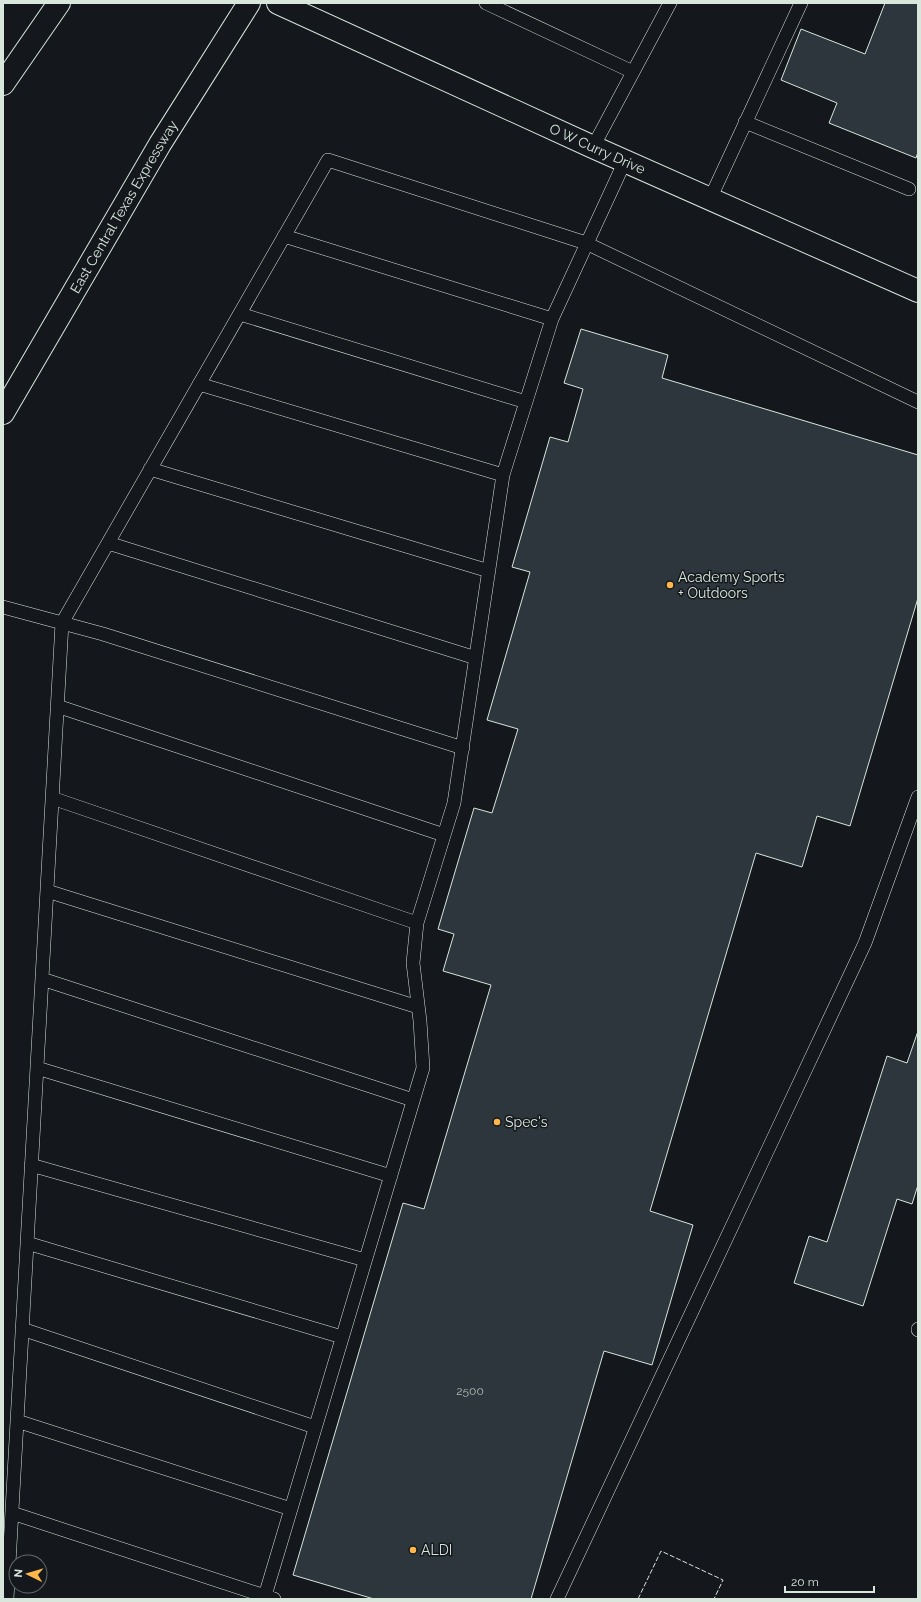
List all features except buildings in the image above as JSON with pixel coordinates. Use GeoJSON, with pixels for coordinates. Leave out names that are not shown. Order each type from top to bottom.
{"type":"FeatureCollection","features":[{"type":"Feature","properties":{"kind":"main road"},"geometry":{"type":"LineString","coordinates":[[3,84],[60,3]]}},
{"type":"Feature","properties":{"kind":"main road","name":"East Central Texas Expressway"},"geometry":{"type":"LineString","coordinates":[[3,413],[160,144],[249,3]]}},
{"type":"Feature","properties":{"kind":"main road","name":"O W Curry Drive"},"geometry":{"type":"LineString","coordinates":[[278,3],[593,147],[917,289]]}},
{"type":"Feature","properties":{"kind":"lane"},"geometry":{"type":"LineString","coordinates":[[486,3],[633,72]]}},
{"type":"Feature","properties":{"kind":"lane"},"geometry":{"type":"LineString","coordinates":[[593,147],[670,3]]}},
{"type":"Feature","properties":{"kind":"lane"},"geometry":{"type":"LineString","coordinates":[[710,198],[801,3]]}},
{"type":"Feature","properties":{"kind":"lane"},"geometry":{"type":"LineString","coordinates":[[746,122],[910,189]]}},
{"type":"Feature","properties":{"kind":"lane"},"geometry":{"type":"LineString","coordinates":[[9,1598],[12,1512],[62,623],[328,160],[586,243],[918,402]]}},
{"type":"Feature","properties":{"kind":"lane"},"geometry":{"type":"LineString","coordinates":[[12,1512],[268,1598],[291,1509],[423,1068],[413,963],[417,923],[454,804],[503,476],[552,319],[625,161]]}},
{"type":"Feature","properties":{"kind":"lane"},"geometry":{"type":"LineString","coordinates":[[284,236],[552,319]]}},
{"type":"Feature","properties":{"kind":"lane"},"geometry":{"type":"LineString","coordinates":[[240,314],[526,402]]}},
{"type":"Feature","properties":{"kind":"lane"},"geometry":{"type":"LineString","coordinates":[[199,384],[503,476]]}},
{"type":"Feature","properties":{"kind":"lane"},"geometry":{"type":"LineString","coordinates":[[150,469],[489,571]]}},
{"type":"Feature","properties":{"kind":"lane"},"geometry":{"type":"LineString","coordinates":[[108,544],[476,658]]}},
{"type":"Feature","properties":{"kind":"lane"},"geometry":{"type":"LineString","coordinates":[[3,607],[103,634],[463,748]]}},
{"type":"Feature","properties":{"kind":"lane"},"geometry":{"type":"LineString","coordinates":[[57,706],[444,835]]}},
{"type":"Feature","properties":{"kind":"lane"},"geometry":{"type":"LineString","coordinates":[[557,1599],[865,943],[918,797]]}},
{"type":"Feature","properties":{"kind":"lane"},"geometry":{"type":"LineString","coordinates":[[52,798],[417,923]]}},
{"type":"Feature","properties":{"kind":"lane"},"geometry":{"type":"LineString","coordinates":[[47,891],[418,1007]]}},
{"type":"Feature","properties":{"kind":"lane"},"geometry":{"type":"LineString","coordinates":[[42,978],[413,1100]]}},
{"type":"Feature","properties":{"kind":"lane"},"geometry":{"type":"LineString","coordinates":[[37,1068],[391,1176]]}},
{"type":"Feature","properties":{"kind":"lane"},"geometry":{"type":"LineString","coordinates":[[31,1164],[365,1260]]}},
{"type":"Feature","properties":{"kind":"lane"},"geometry":{"type":"LineString","coordinates":[[27,1243],[342,1337]]}},
{"type":"Feature","properties":{"kind":"lane"},"geometry":{"type":"LineString","coordinates":[[22,1329],[315,1427]]}},
{"type":"Feature","properties":{"kind":"lane"},"geometry":{"type":"LineString","coordinates":[[17,1421],[291,1509]]}},
{"type":"Feature","properties":{"kind":"fence"},"geometry":{"type":"LineString","coordinates":[[638,1599],[661,1551],[723,1580],[714,1599]]}},
{"type":"Feature","properties":{"kind":"place","name":"Academy Sports + Outdoors"},"geometry":{"type":"Point","coordinates":[670,585]}},
{"type":"Feature","properties":{"kind":"place","name":"Spec's"},"geometry":{"type":"Point","coordinates":[497,1122]}},
{"type":"Feature","properties":{"kind":"place","name":"ALDI"},"geometry":{"type":"Point","coordinates":[413,1550]}}]}
